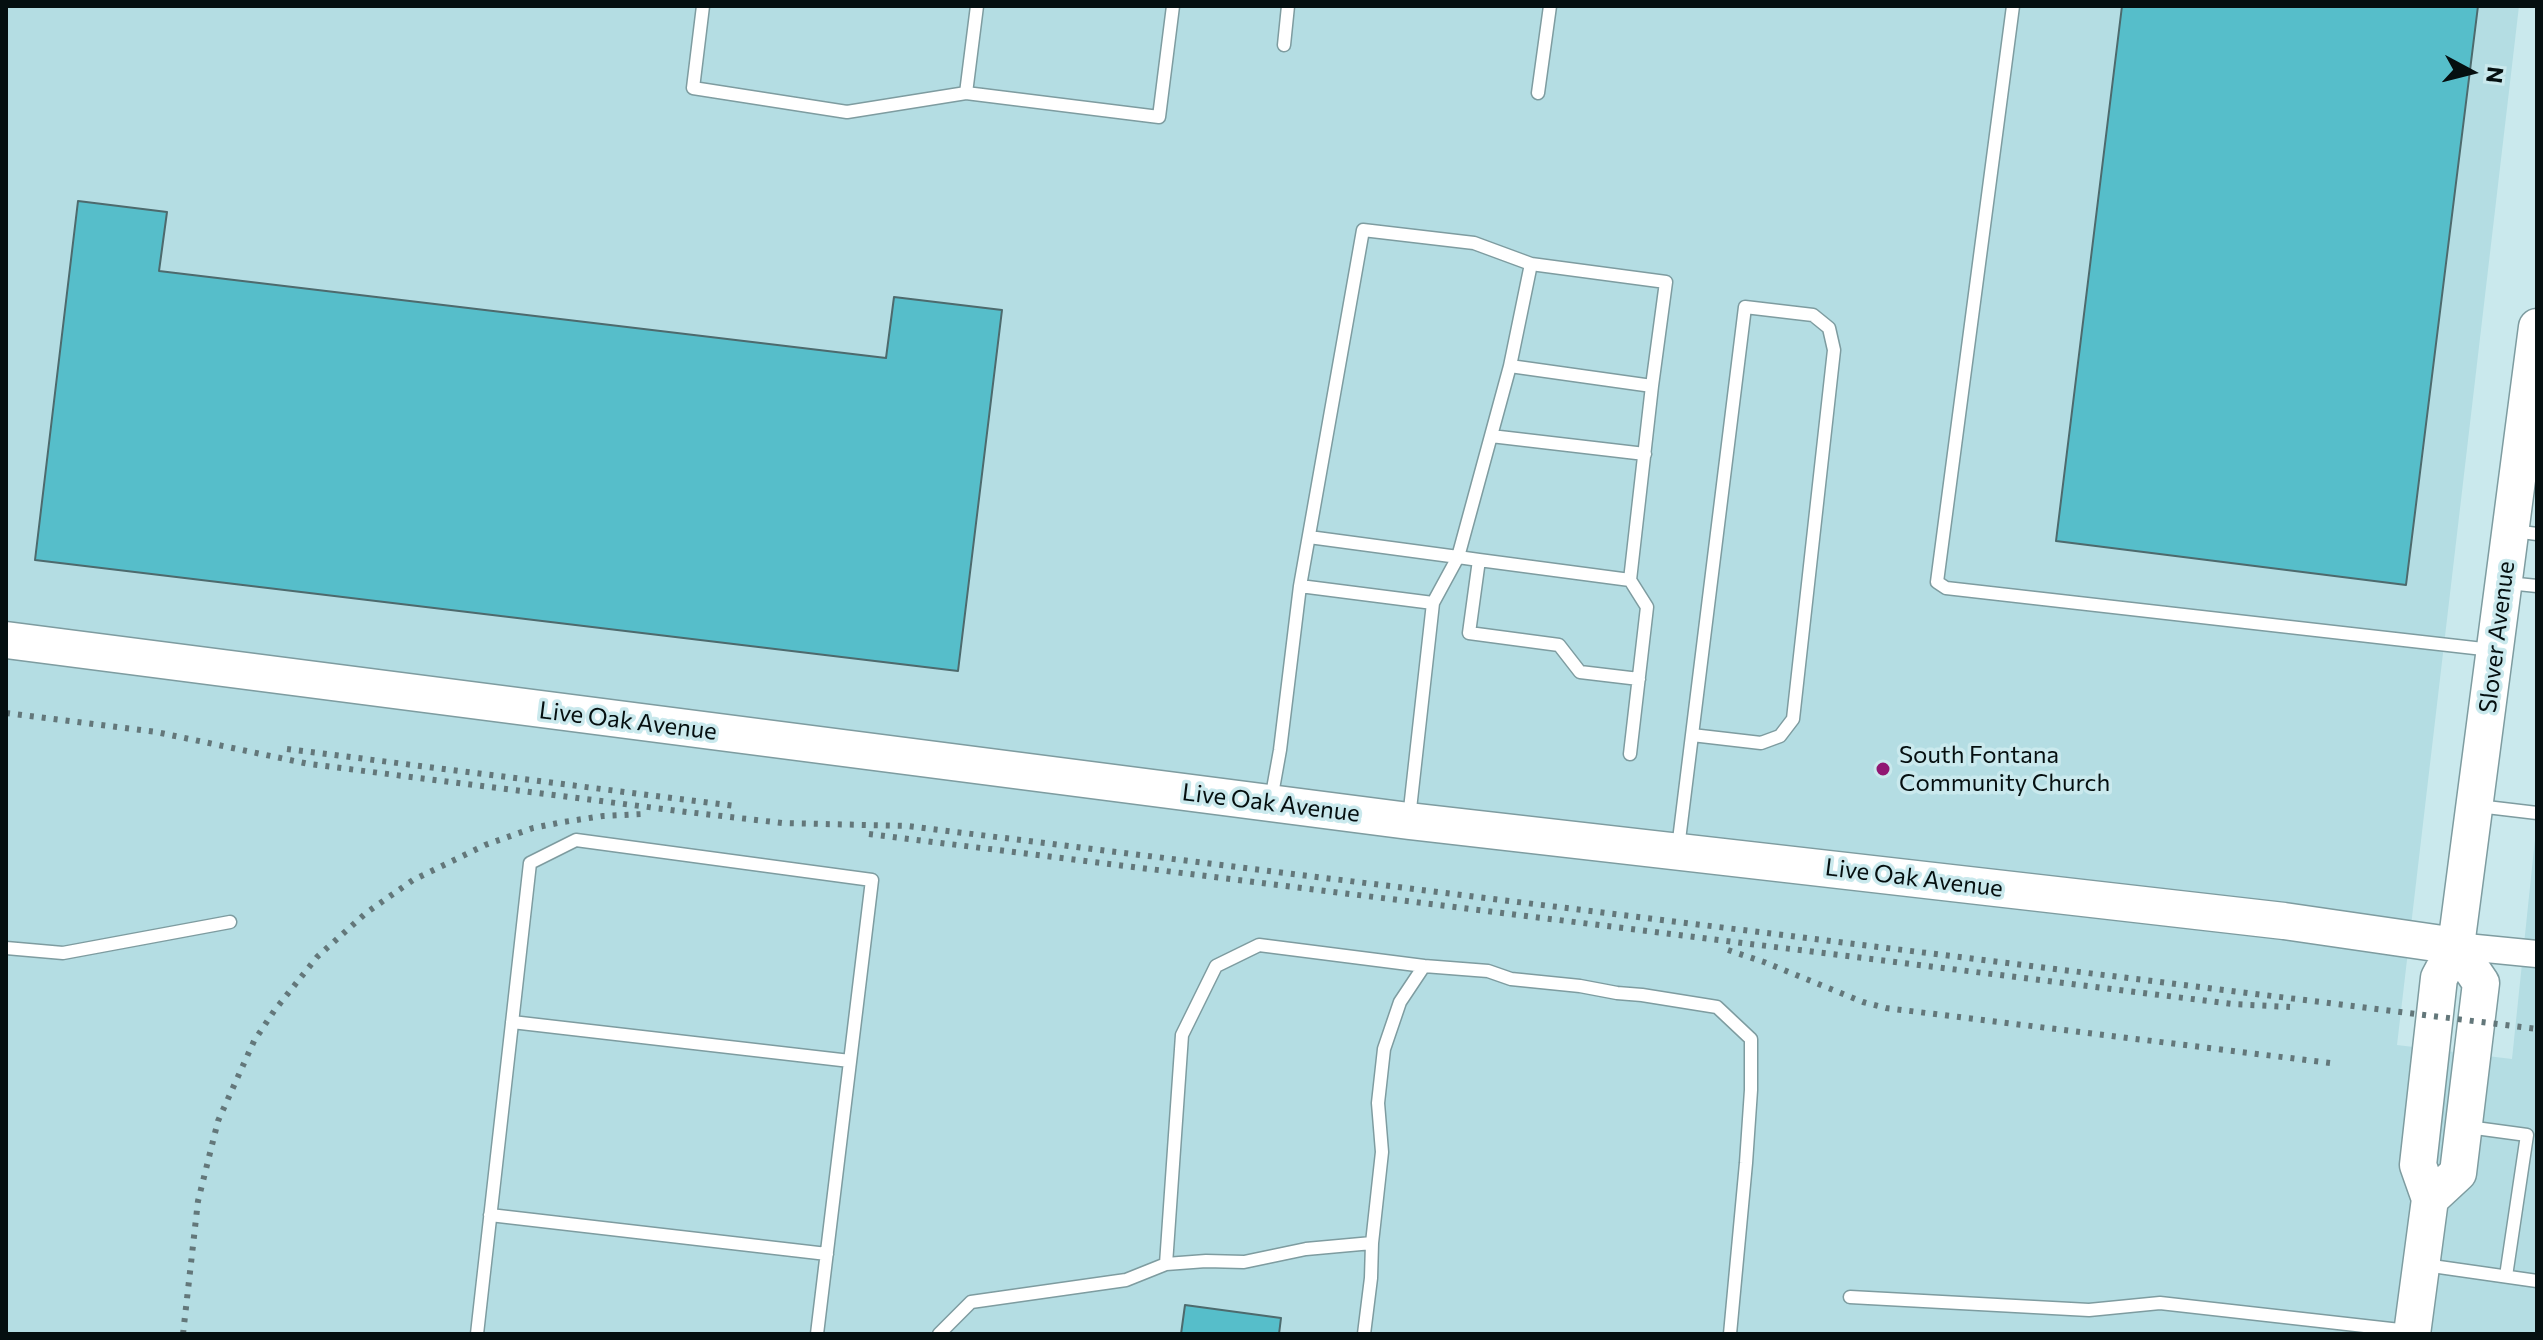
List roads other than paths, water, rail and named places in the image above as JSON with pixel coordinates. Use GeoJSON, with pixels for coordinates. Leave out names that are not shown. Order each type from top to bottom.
{"type":"FeatureCollection","features":[{"type":"Feature","properties":{"kind":"street","name":"Slover Avenue"},"geometry":{"type":"LineString","coordinates":[[2412,1333],[2430,1199],[2418,1165],[2439,978],[2456,946],[2495,651],[2520,584],[2537,327]]}},
{"type":"Feature","properties":{"kind":"street","name":"Live Oak Avenue"},"geometry":{"type":"LineString","coordinates":[[6,640],[1409,821],[2284,921],[2456,946],[2537,954]]}},
{"type":"Feature","properties":{"kind":"street"},"geometry":{"type":"LineString","coordinates":[[2430,1199],[2458,1173],[2481,983],[2456,946]]}},
{"type":"Feature","properties":{"kind":"lane"},"geometry":{"type":"LineString","coordinates":[[703,6],[693,88],[847,112],[966,93],[1159,117],[1173,6]]}},
{"type":"Feature","properties":{"kind":"lane"},"geometry":{"type":"LineString","coordinates":[[966,93],[977,6]]}},
{"type":"Feature","properties":{"kind":"lane"},"geometry":{"type":"LineString","coordinates":[[1284,45],[1288,6]]}},
{"type":"Feature","properties":{"kind":"lane"},"geometry":{"type":"LineString","coordinates":[[1538,93],[1550,6]]}},
{"type":"Feature","properties":{"kind":"lane"},"geometry":{"type":"LineString","coordinates":[[2013,6],[1937,582],[1946,588],[2495,651]]}},
{"type":"Feature","properties":{"kind":"lane"},"geometry":{"type":"LineString","coordinates":[[1271,803],[1300,586],[1363,230],[1474,243],[1531,264],[1666,282],[1630,580],[1647,607],[1630,754]]}},
{"type":"Feature","properties":{"kind":"lane"},"geometry":{"type":"LineString","coordinates":[[1409,821],[1433,603],[1458,557],[1510,366],[1531,264]]}},
{"type":"Feature","properties":{"kind":"lane"},"geometry":{"type":"LineString","coordinates":[[1677,851],[1745,307],[1813,315],[1829,328],[1834,350],[1793,719],[1780,736],[1761,743],[1692,735]]}},
{"type":"Feature","properties":{"kind":"lane"},"geometry":{"type":"LineString","coordinates":[[1510,366],[1652,386]]}},
{"type":"Feature","properties":{"kind":"lane"},"geometry":{"type":"LineString","coordinates":[[1491,436],[1645,454]]}},
{"type":"Feature","properties":{"kind":"lane"},"geometry":{"type":"LineString","coordinates":[[1309,537],[1630,580]]}},
{"type":"Feature","properties":{"kind":"lane"},"geometry":{"type":"LineString","coordinates":[[1479,560],[1469,633],[1559,645],[1580,672],[1639,679]]}},
{"type":"Feature","properties":{"kind":"lane"},"geometry":{"type":"LineString","coordinates":[[1300,586],[1433,603]]}},
{"type":"Feature","properties":{"kind":"lane"},"geometry":{"type":"LineString","coordinates":[[2475,806],[2537,813]]}},
{"type":"Feature","properties":{"kind":"lane"},"geometry":{"type":"LineString","coordinates":[[477,1334],[530,863],[576,840],[872,880],[817,1334]]}},
{"type":"Feature","properties":{"kind":"lane"},"geometry":{"type":"LineString","coordinates":[[6,948],[63,953],[230,922]]}},
{"type":"Feature","properties":{"kind":"lane"},"geometry":{"type":"LineString","coordinates":[[1166,1264],[1182,1035],[1216,966],[1259,945],[1488,971],[1511,979],[1717,1007],[1751,1039],[1746,1163],[1730,1334]]}},
{"type":"Feature","properties":{"kind":"lane"},"geometry":{"type":"LineString","coordinates":[[1364,1334],[1382,1152],[1378,1103],[1384,1049],[1400,1002],[1424,966]]}},
{"type":"Feature","properties":{"kind":"lane"},"geometry":{"type":"LineString","coordinates":[[512,1022],[850,1061]]}},
{"type":"Feature","properties":{"kind":"lane"},"geometry":{"type":"LineString","coordinates":[[2464,1126],[2527,1135],[2506,1276]]}},
{"type":"Feature","properties":{"kind":"lane"},"geometry":{"type":"LineString","coordinates":[[490,1215],[827,1254]]}},
{"type":"Feature","properties":{"kind":"lane"},"geometry":{"type":"LineString","coordinates":[[939,1334],[971,1302],[1114,1282],[1166,1264],[1244,1262],[1306,1249],[1372,1243]]}},
{"type":"Feature","properties":{"kind":"lane"},"geometry":{"type":"LineString","coordinates":[[2421,1264],[2537,1281]]}},
{"type":"Feature","properties":{"kind":"lane"},"geometry":{"type":"LineString","coordinates":[[1850,1297],[2089,1310],[2160,1303],[2412,1333]]}},
{"type":"Feature","properties":{"kind":"lane"},"geometry":{"type":"LineString","coordinates":[[2304,1334],[2306,1320]]}},
{"type":"Feature","properties":{"kind":"railway"},"geometry":{"type":"LineString","coordinates":[[6,713],[156,732],[309,764],[687,812],[782,823],[908,826],[2537,1029]]}},
{"type":"Feature","properties":{"kind":"railway"},"geometry":{"type":"LineString","coordinates":[[287,749],[735,806]]}},
{"type":"Feature","properties":{"kind":"railway"},"geometry":{"type":"LineString","coordinates":[[183,1334],[198,1201],[218,1121],[254,1041],[317,957],[366,913],[413,880],[485,845],[533,828],[563,822],[643,814]]}},
{"type":"Feature","properties":{"kind":"railway"},"geometry":{"type":"LineString","coordinates":[[869,834],[2232,1004],[2290,1007]]}},
{"type":"Feature","properties":{"kind":"railway"},"geometry":{"type":"LineString","coordinates":[[1728,950],[1886,1008],[2330,1063]]}},
{"type":"Feature","properties":{"kind":"place","name":"South Fontana Community Church"},"geometry":{"type":"Point","coordinates":[1883,769]}}]}
